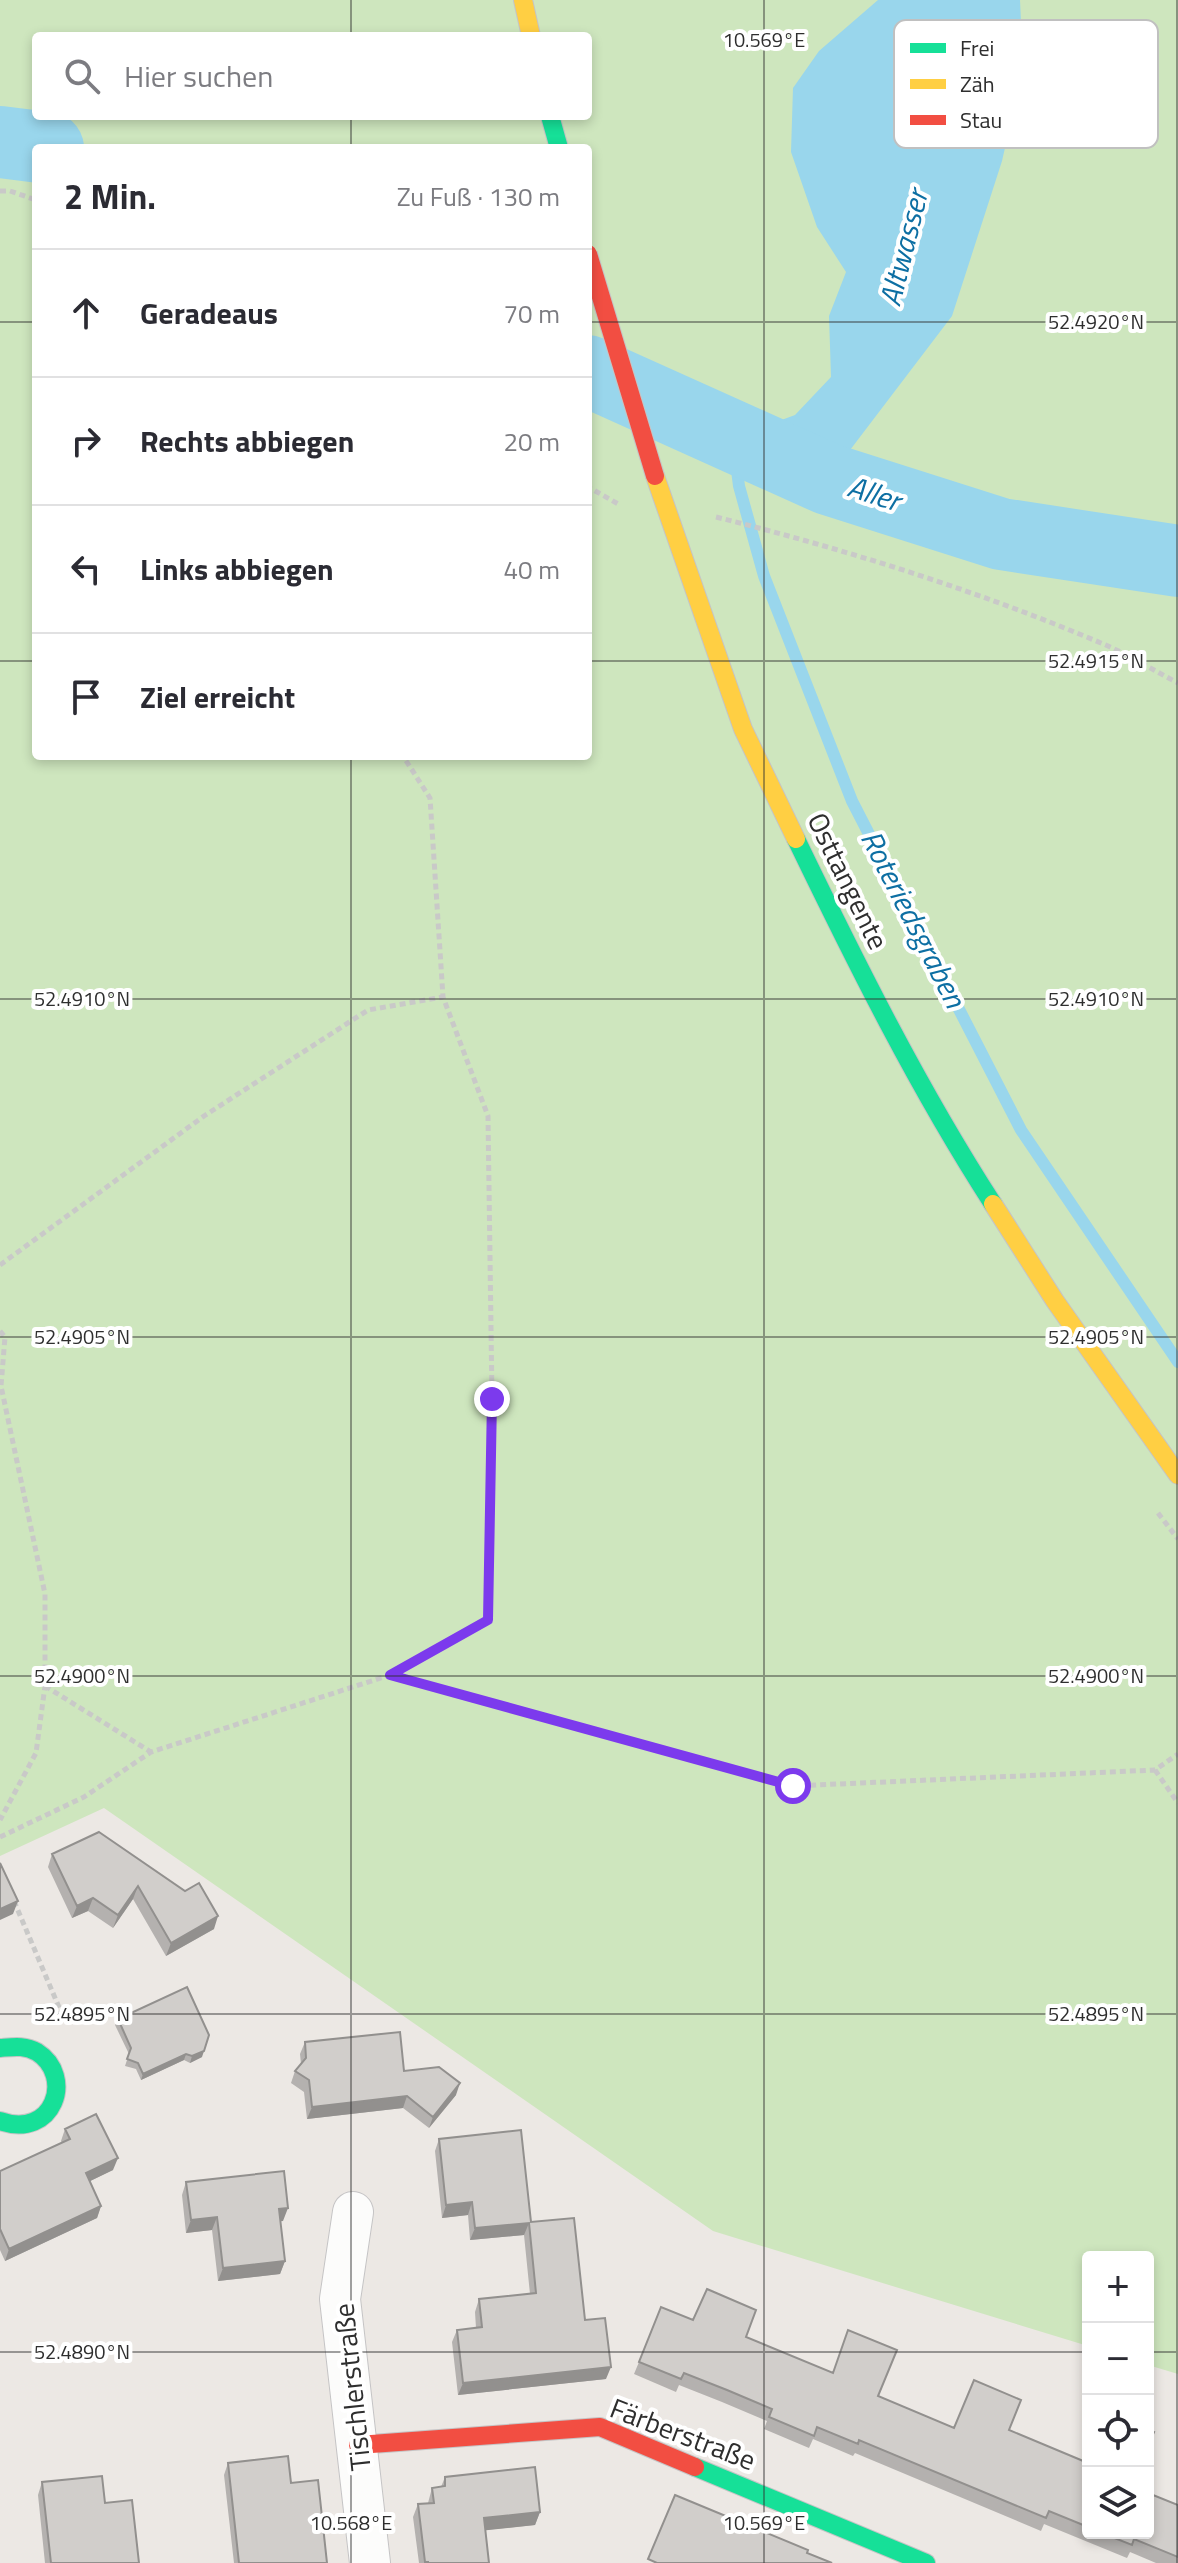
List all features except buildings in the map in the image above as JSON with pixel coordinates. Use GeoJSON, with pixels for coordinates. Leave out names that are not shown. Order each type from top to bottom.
{"type":"FeatureCollection","features":[{"type":"Feature","properties":{"kind":"main road"},"geometry":{"type":"LineString","coordinates":[[523,0],[530,32]]}},
{"type":"Feature","properties":{"kind":"main road"},"geometry":{"type":"LineString","coordinates":[[551,120],[558,144]]}},
{"type":"Feature","properties":{"kind":"main road","name":"Osttangente"},"geometry":{"type":"LineString","coordinates":[[592,267],[655,476],[743,729],[840,931],[947,1133],[1055,1301],[1178,1475]]}},
{"type":"Feature","properties":{"kind":"main road"},"geometry":{"type":"LineString","coordinates":[[0,2048],[31,2048],[49,2061],[57,2082],[55,2102],[39,2121],[19,2126],[0,2121]]}},
{"type":"Feature","properties":{"kind":"main road","name":"Färberstraße"},"geometry":{"type":"LineString","coordinates":[[358,2445],[600,2427],[926,2563]]}},
{"type":"Feature","properties":{"kind":"street","name":"Tischlerstraße"},"geometry":{"type":"LineString","coordinates":[[353,2212],[340,2299],[370,2563]]}},
{"type":"Feature","properties":{"kind":"path"},"geometry":{"type":"LineString","coordinates":[[0,191],[32,199]]}},
{"type":"Feature","properties":{"kind":"path"},"geometry":{"type":"LineString","coordinates":[[592,489],[628,509]]}},
{"type":"Feature","properties":{"kind":"path"},"geometry":{"type":"LineString","coordinates":[[710,516],[795,537],[983,598],[1110,647],[1178,683]]}},
{"type":"Feature","properties":{"kind":"path"},"geometry":{"type":"LineString","coordinates":[[0,1837],[84,1797],[151,1752],[390,1675],[488,1620],[492,1399],[488,1116],[443,997],[430,798],[406,760]]}},
{"type":"Feature","properties":{"kind":"path"},"geometry":{"type":"LineString","coordinates":[[0,1265],[204,1116],[368,1010],[443,997]]}},
{"type":"Feature","properties":{"kind":"path"},"geometry":{"type":"LineString","coordinates":[[0,1331],[5,1337],[1,1386],[45,1594],[45,1686],[36,1753],[0,1820]]}},
{"type":"Feature","properties":{"kind":"path"},"geometry":{"type":"LineString","coordinates":[[390,1675],[793,1786],[1155,1770],[1178,1754]]}},
{"type":"Feature","properties":{"kind":"path"},"geometry":{"type":"LineString","coordinates":[[45,1686],[151,1752]]}},
{"type":"Feature","properties":{"kind":"path"},"geometry":{"type":"LineString","coordinates":[[1155,1770],[1178,1803]]}},
{"type":"Feature","properties":{"kind":"path"},"geometry":{"type":"LineString","coordinates":[[12,1896],[61,2012],[31,2048]]}},
{"type":"Feature","properties":{"kind":"green space"},"geometry":{"type":"Polygon","coordinates":[[[0,0],[1178,0],[1178,2374],[1154,2367],[1154,2251],[1082,2251],[1082,2344],[713,2231],[104,1808],[0,1856],[0,0]]]}},
{"type":"Feature","properties":{"kind":"water","name":"Altwasser"},"geometry":{"type":"Polygon","coordinates":[[[878,0],[1020,0],[1021,20],[894,20],[894,148],[1005,148],[952,316],[828,479],[733,438],[795,415],[831,377],[829,316],[846,272],[817,227],[791,152],[793,88],[819,51],[878,0]]]}},
{"type":"Feature","properties":{"kind":"waterway","name":"Aller"},"geometry":{"type":"LineString","coordinates":[[0,142],[32,146]]}},
{"type":"Feature","properties":{"kind":"waterway","name":"Aller"},"geometry":{"type":"LineString","coordinates":[[592,373],[828,479],[1001,534],[1178,561]]}},
{"type":"Feature","properties":{"kind":"waterway","name":"Roteriedsgraben"},"geometry":{"type":"LineString","coordinates":[[733,438],[739,486],[764,576],[852,801],[1021,1130],[1178,1362]]}},
{"type":"Feature","properties":{"kind":"traffic: fast"},"geometry":{"type":"LineString","coordinates":[[551,120],[558,144]]}},
{"type":"Feature","properties":{"kind":"traffic: fast"},"geometry":{"type":"LineString","coordinates":[[796,839],[914,1070],[993,1204]]}},
{"type":"Feature","properties":{"kind":"traffic: fast"},"geometry":{"type":"LineString","coordinates":[[0,2048],[23,2047],[37,2052],[49,2063],[55,2076],[56,2089],[53,2103],[34,2122],[19,2124],[0,2121]]}},
{"type":"Feature","properties":{"kind":"traffic: fast"},"geometry":{"type":"LineString","coordinates":[[695,2467],[926,2563]]}},
{"type":"Feature","properties":{"kind":"traffic: slow"},"geometry":{"type":"LineString","coordinates":[[523,0],[530,32]]}},
{"type":"Feature","properties":{"kind":"traffic: slow"},"geometry":{"type":"LineString","coordinates":[[655,476],[743,729],[796,839]]}},
{"type":"Feature","properties":{"kind":"traffic: slow"},"geometry":{"type":"LineString","coordinates":[[993,1204],[1055,1301],[1178,1475]]}},
{"type":"Feature","properties":{"kind":"traffic: jam"},"geometry":{"type":"LineString","coordinates":[[592,267],[655,476]]}},
{"type":"Feature","properties":{"kind":"traffic: jam"},"geometry":{"type":"LineString","coordinates":[[358,2445],[600,2427],[695,2467]]}},
{"type":"Feature","properties":{"kind":"route"},"geometry":{"type":"LineString","coordinates":[[492,1399],[488,1620],[390,1675],[793,1786]]}}]}
